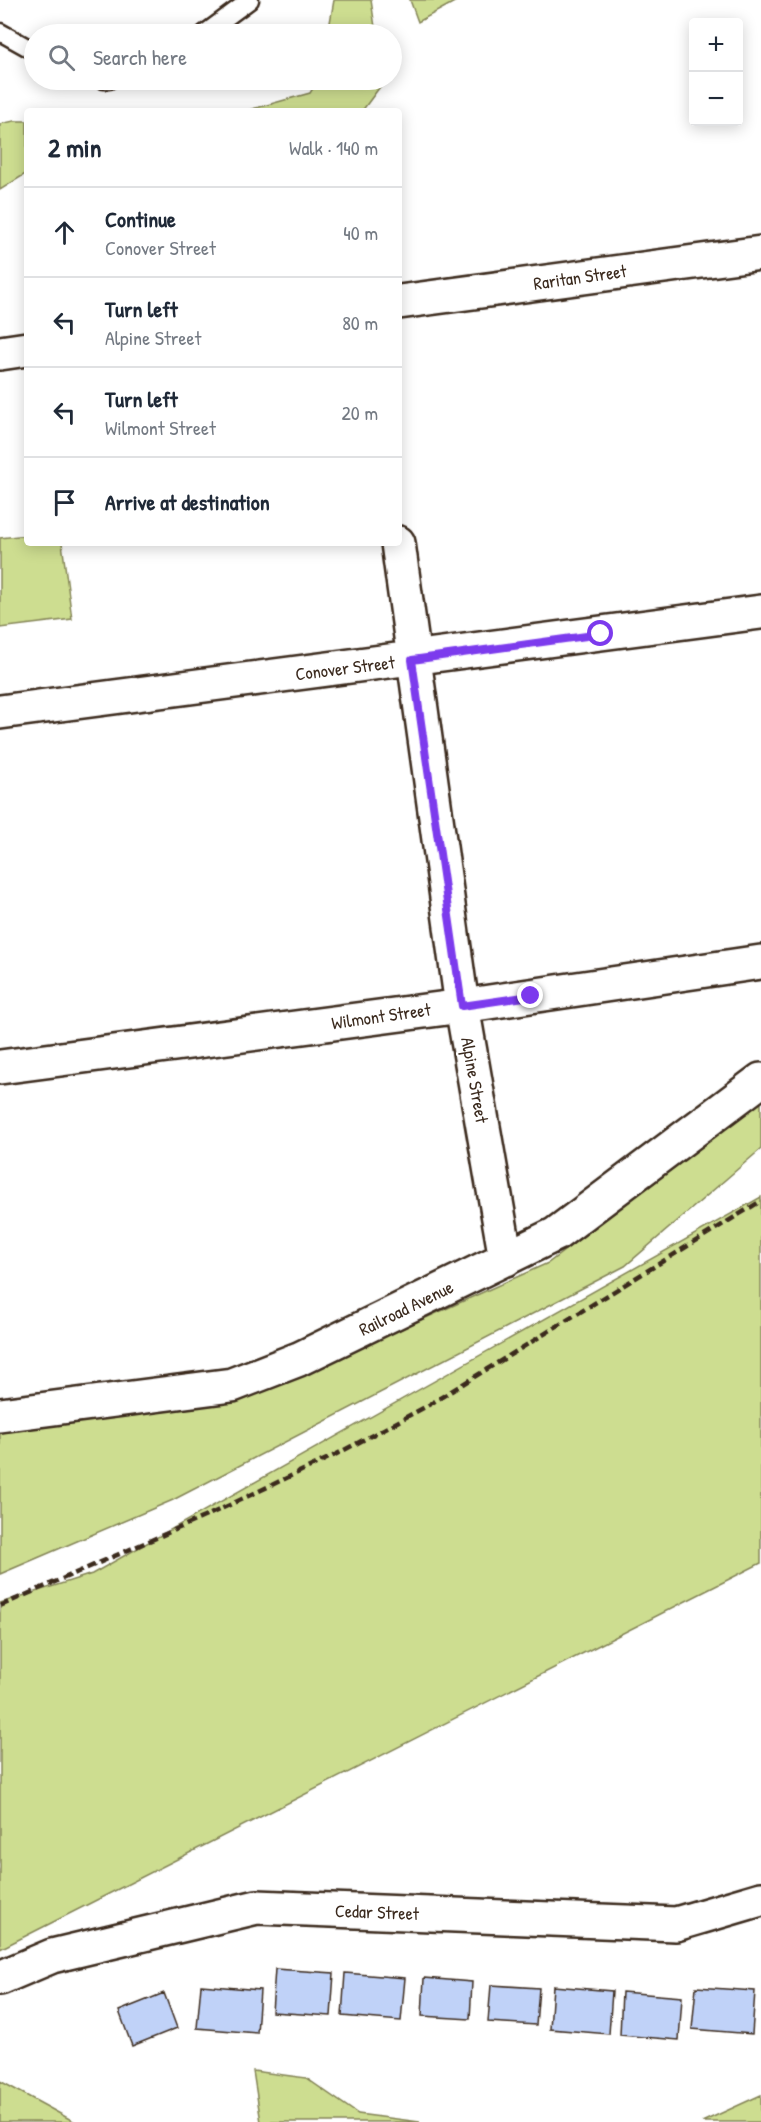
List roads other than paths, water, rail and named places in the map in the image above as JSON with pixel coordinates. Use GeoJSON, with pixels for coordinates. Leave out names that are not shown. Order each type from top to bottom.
{"type":"FeatureCollection","features":[{"type":"Feature","properties":{"kind":"street","name":"Raritan Street"},"geometry":{"type":"LineString","coordinates":[[402,302],[761,253]]}},
{"type":"Feature","properties":{"kind":"street"},"geometry":{"type":"LineString","coordinates":[[0,353],[24,350]]}},
{"type":"Feature","properties":{"kind":"street","name":"Alpine Street"},"geometry":{"type":"LineString","coordinates":[[398,546],[412,660],[462,1006],[506,1259]]}},
{"type":"Feature","properties":{"kind":"street","name":"Conover Street"},"geometry":{"type":"LineString","coordinates":[[0,712],[412,660],[761,612]]}},
{"type":"Feature","properties":{"kind":"street","name":"Wilmont Street"},"geometry":{"type":"LineString","coordinates":[[0,1067],[462,1006],[761,962]]}},
{"type":"Feature","properties":{"kind":"street","name":"Railroad Avenue"},"geometry":{"type":"LineString","coordinates":[[0,1415],[232,1385],[299,1359],[556,1234],[761,1080]]}},
{"type":"Feature","properties":{"kind":"street","name":"Cedar Street"},"geometry":{"type":"LineString","coordinates":[[0,1978],[52,1956],[257,1907],[676,1924],[761,1899]]}},
{"type":"Feature","properties":{"kind":"lane"},"geometry":{"type":"LineString","coordinates":[[218,24],[250,0]]}},
{"type":"Feature","properties":{"kind":"lane"},"geometry":{"type":"LineString","coordinates":[[0,32],[24,45]]}},
{"type":"Feature","properties":{"kind":"railway"},"geometry":{"type":"LineString","coordinates":[[0,1606],[204,1517],[333,1456],[427,1406],[761,1201]]}}]}
